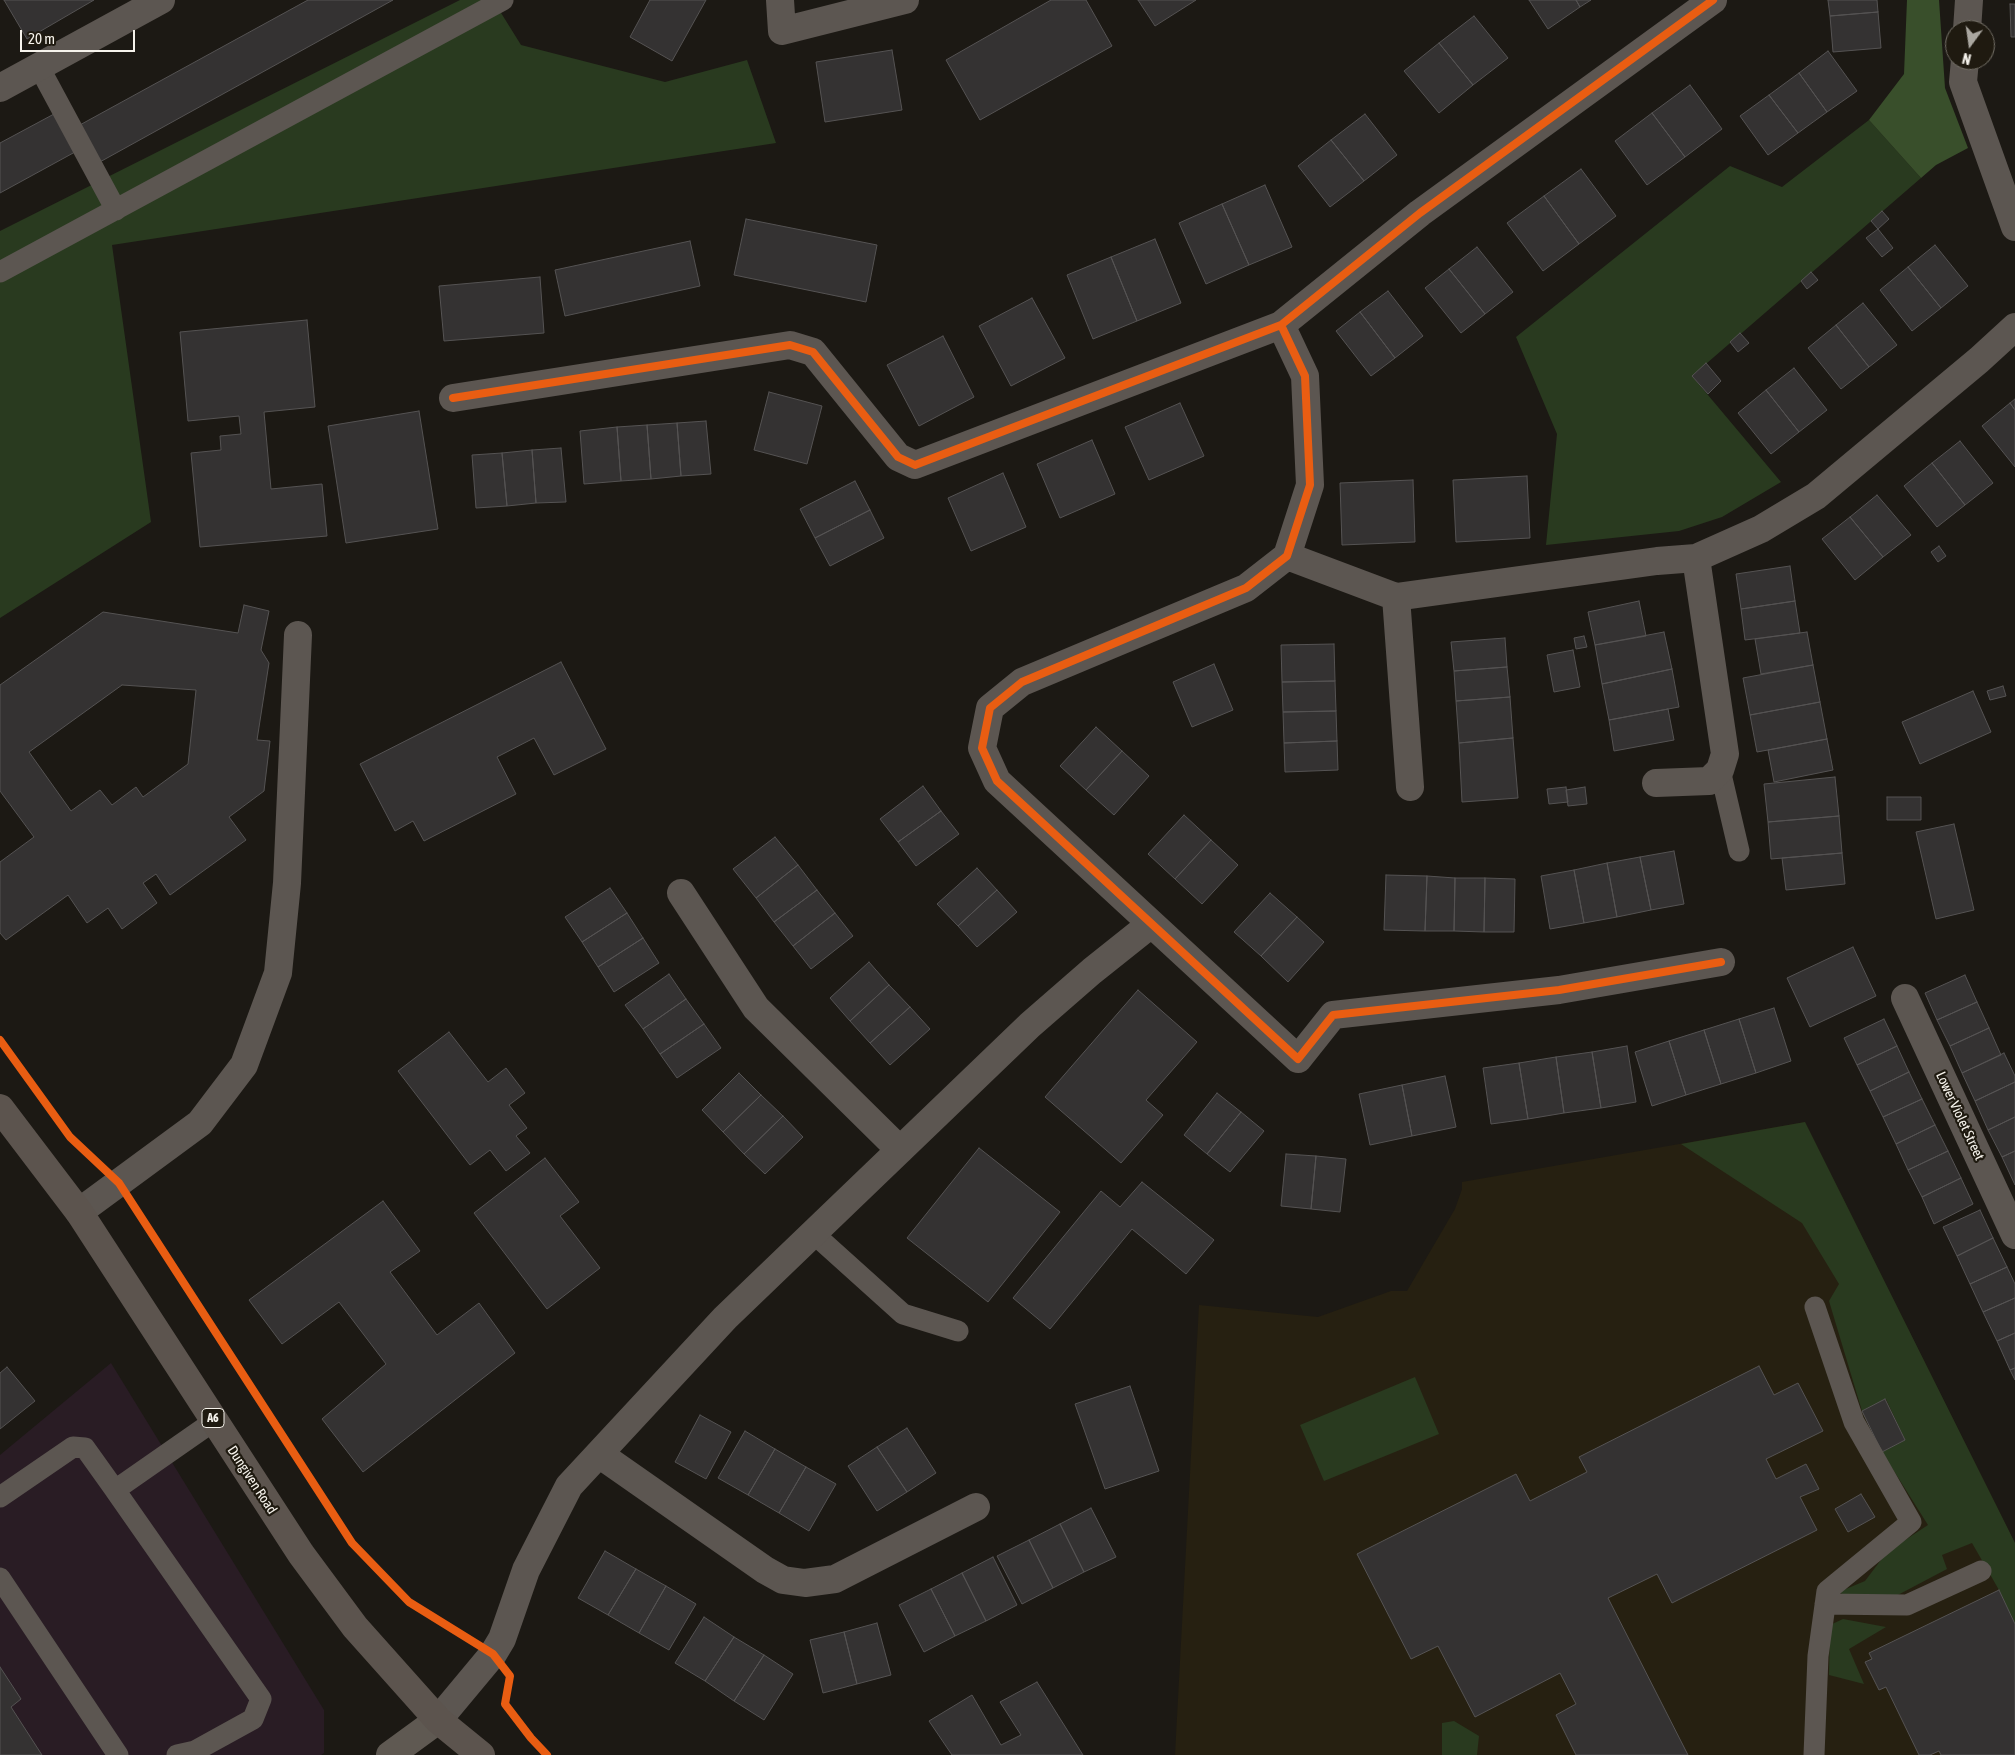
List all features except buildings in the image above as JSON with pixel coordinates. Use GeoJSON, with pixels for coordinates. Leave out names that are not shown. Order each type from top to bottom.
{"type":"FeatureCollection","features":[{"type":"Feature","properties":{"kind":"highway","name":"Dungiven Road"},"geometry":{"type":"LineString","coordinates":[[0,1108],[79,1212],[301,1554],[355,1627],[438,1720],[481,1755]]}},
{"type":"Feature","properties":{"kind":"main road"},"geometry":{"type":"LineString","coordinates":[[390,1755],[438,1720]]}},
{"type":"Feature","properties":{"kind":"street"},"geometry":{"type":"LineString","coordinates":[[0,88],[161,0]]}},
{"type":"Feature","properties":{"kind":"street"},"geometry":{"type":"LineString","coordinates":[[780,0],[782,31],[905,0]]}},
{"type":"Feature","properties":{"kind":"street"},"geometry":{"type":"LineString","coordinates":[[453,398],[790,345],[813,352],[898,457],[915,465],[1281,325],[1420,213],[1712,0]]}},
{"type":"Feature","properties":{"kind":"street"},"geometry":{"type":"LineString","coordinates":[[1968,20],[1969,0]]}},
{"type":"Feature","properties":{"kind":"street"},"geometry":{"type":"LineString","coordinates":[[1964,70],[1963,82],[1991,155],[2015,228]]}},
{"type":"Feature","properties":{"kind":"street"},"geometry":{"type":"LineString","coordinates":[[1281,325],[1305,376],[1310,485],[1287,556],[1246,588],[1022,682],[990,708],[982,748],[997,781],[1298,1059],[1333,1015],[1559,990],[1721,962]]}},
{"type":"Feature","properties":{"kind":"street"},"geometry":{"type":"LineString","coordinates":[[1287,556],[1396,597],[1657,561],[1696,558],[1761,529],[1816,496],[1979,360],[2015,327]]}},
{"type":"Feature","properties":{"kind":"street"},"geometry":{"type":"LineString","coordinates":[[1656,783],[1709,781],[1720,770],[1725,754],[1696,558]]}},
{"type":"Feature","properties":{"kind":"street"},"geometry":{"type":"LineString","coordinates":[[1396,597],[1410,787]]}},
{"type":"Feature","properties":{"kind":"street"},"geometry":{"type":"LineString","coordinates":[[79,1212],[200,1123],[244,1065],[278,973],[287,883],[298,635]]}},
{"type":"Feature","properties":{"kind":"street"},"geometry":{"type":"LineString","coordinates":[[681,893],[756,1008],[900,1150]]}},
{"type":"Feature","properties":{"kind":"street"},"geometry":{"type":"LineString","coordinates":[[438,1720],[498,1647],[526,1570],[570,1486],[725,1318],[1030,1024],[1151,924]]}},
{"type":"Feature","properties":{"kind":"street","name":"Lower Violet Street"},"geometry":{"type":"LineString","coordinates":[[1905,998],[2015,1235]]}},
{"type":"Feature","properties":{"kind":"street"},"geometry":{"type":"LineString","coordinates":[[599,1454],[765,1570],[783,1580],[805,1583],[835,1579],[976,1507]]}},
{"type":"Feature","properties":{"kind":"lane"},"geometry":{"type":"LineString","coordinates":[[0,272],[503,0]]}},
{"type":"Feature","properties":{"kind":"lane"},"geometry":{"type":"LineString","coordinates":[[40,67],[116,210]]}},
{"type":"Feature","properties":{"kind":"lane"},"geometry":{"type":"LineString","coordinates":[[1720,770],[1739,851]]}},
{"type":"Feature","properties":{"kind":"lane"},"geometry":{"type":"LineString","coordinates":[[813,1233],[903,1314],[958,1331]]}},
{"type":"Feature","properties":{"kind":"lane"},"geometry":{"type":"LineString","coordinates":[[1814,1755],[1818,1656],[1824,1604],[1828,1591],[1911,1522],[1854,1422],[1815,1307]]}},
{"type":"Feature","properties":{"kind":"lane"},"geometry":{"type":"LineString","coordinates":[[115,1490],[214,1421]]}},
{"type":"Feature","properties":{"kind":"lane"},"geometry":{"type":"LineString","coordinates":[[0,1497],[73,1447],[85,1448],[261,1699],[253,1719],[195,1751],[177,1755]]}},
{"type":"Feature","properties":{"kind":"lane"},"geometry":{"type":"LineString","coordinates":[[1824,1604],[1907,1605],[1980,1571]]}},
{"type":"Feature","properties":{"kind":"lane"},"geometry":{"type":"LineString","coordinates":[[0,1578],[118,1755]]}},
{"type":"Feature","properties":{"kind":"shaded area"},"geometry":{"type":"Polygon","coordinates":[[[1805,1122],[2015,1543],[2015,1755],[1175,1755],[1199,1305],[1318,1317],[1391,1291],[1407,1291],[1455,1209],[1462,1189],[1462,1182],[1805,1122]]]}},
{"type":"Feature","properties":{"kind":"shaded area"},"geometry":{"type":"Polygon","coordinates":[[[111,1363],[324,1710],[324,1753],[321,1755],[0,1755],[0,1455],[111,1363]]]}},
{"type":"Feature","properties":{"kind":"green space"},"geometry":{"type":"Polygon","coordinates":[[[460,0],[493,0],[521,45],[665,82],[747,60],[776,143],[112,245],[151,522],[0,618],[0,231],[460,0]]]}},
{"type":"Feature","properties":{"kind":"green space"},"geometry":{"type":"Polygon","coordinates":[[[1907,0],[1939,0],[1945,88],[1968,148],[1936,165],[1921,178],[1869,120],[1904,74],[1907,0]]]}},
{"type":"Feature","properties":{"kind":"green space"},"geometry":{"type":"Polygon","coordinates":[[[1869,120],[1921,178],[1692,376],[1781,482],[1722,517],[1679,531],[1546,545],[1557,434],[1516,337],[1730,166],[1782,187],[1869,120]]]}},
{"type":"Feature","properties":{"kind":"green space"},"geometry":{"type":"Polygon","coordinates":[[[1805,1122],[2015,1543],[2015,1624],[1999,1590],[1972,1543],[1942,1555],[1947,1569],[1894,1597],[1842,1600],[1841,1591],[1865,1581],[1887,1552],[1928,1525],[1882,1452],[1905,1440],[1886,1399],[1862,1411],[1829,1301],[1839,1284],[1802,1223],[1681,1144],[1805,1122]]]}},
{"type":"Feature","properties":{"kind":"green space"},"geometry":{"type":"Polygon","coordinates":[[[1415,1377],[1439,1434],[1324,1481],[1300,1425],[1415,1377]]]}},
{"type":"Feature","properties":{"kind":"green space"},"geometry":{"type":"Polygon","coordinates":[[[1843,1619],[1886,1627],[1849,1649],[1864,1684],[1829,1675],[1830,1625],[1843,1619]]]}},
{"type":"Feature","properties":{"kind":"green space"},"geometry":{"type":"Polygon","coordinates":[[[1454,1721],[1479,1736],[1477,1755],[1442,1755],[1442,1723],[1454,1721]]]}},
{"type":"Feature","properties":{"kind":"cycle path"},"geometry":{"type":"LineString","coordinates":[[453,398],[790,345],[813,352],[898,457],[915,465],[1281,325],[1420,213],[1713,0]]}},
{"type":"Feature","properties":{"kind":"cycle path"},"geometry":{"type":"LineString","coordinates":[[1281,325],[1305,376],[1310,485],[1287,556],[1246,588],[1022,682],[990,708],[982,748],[997,781],[1298,1059],[1333,1015],[1559,990],[1721,962]]}},
{"type":"Feature","properties":{"kind":"cycle path"},"geometry":{"type":"LineString","coordinates":[[0,1040],[70,1137],[119,1183],[352,1543],[409,1602],[493,1654],[510,1676],[505,1704],[531,1738],[547,1755]]}}]}
